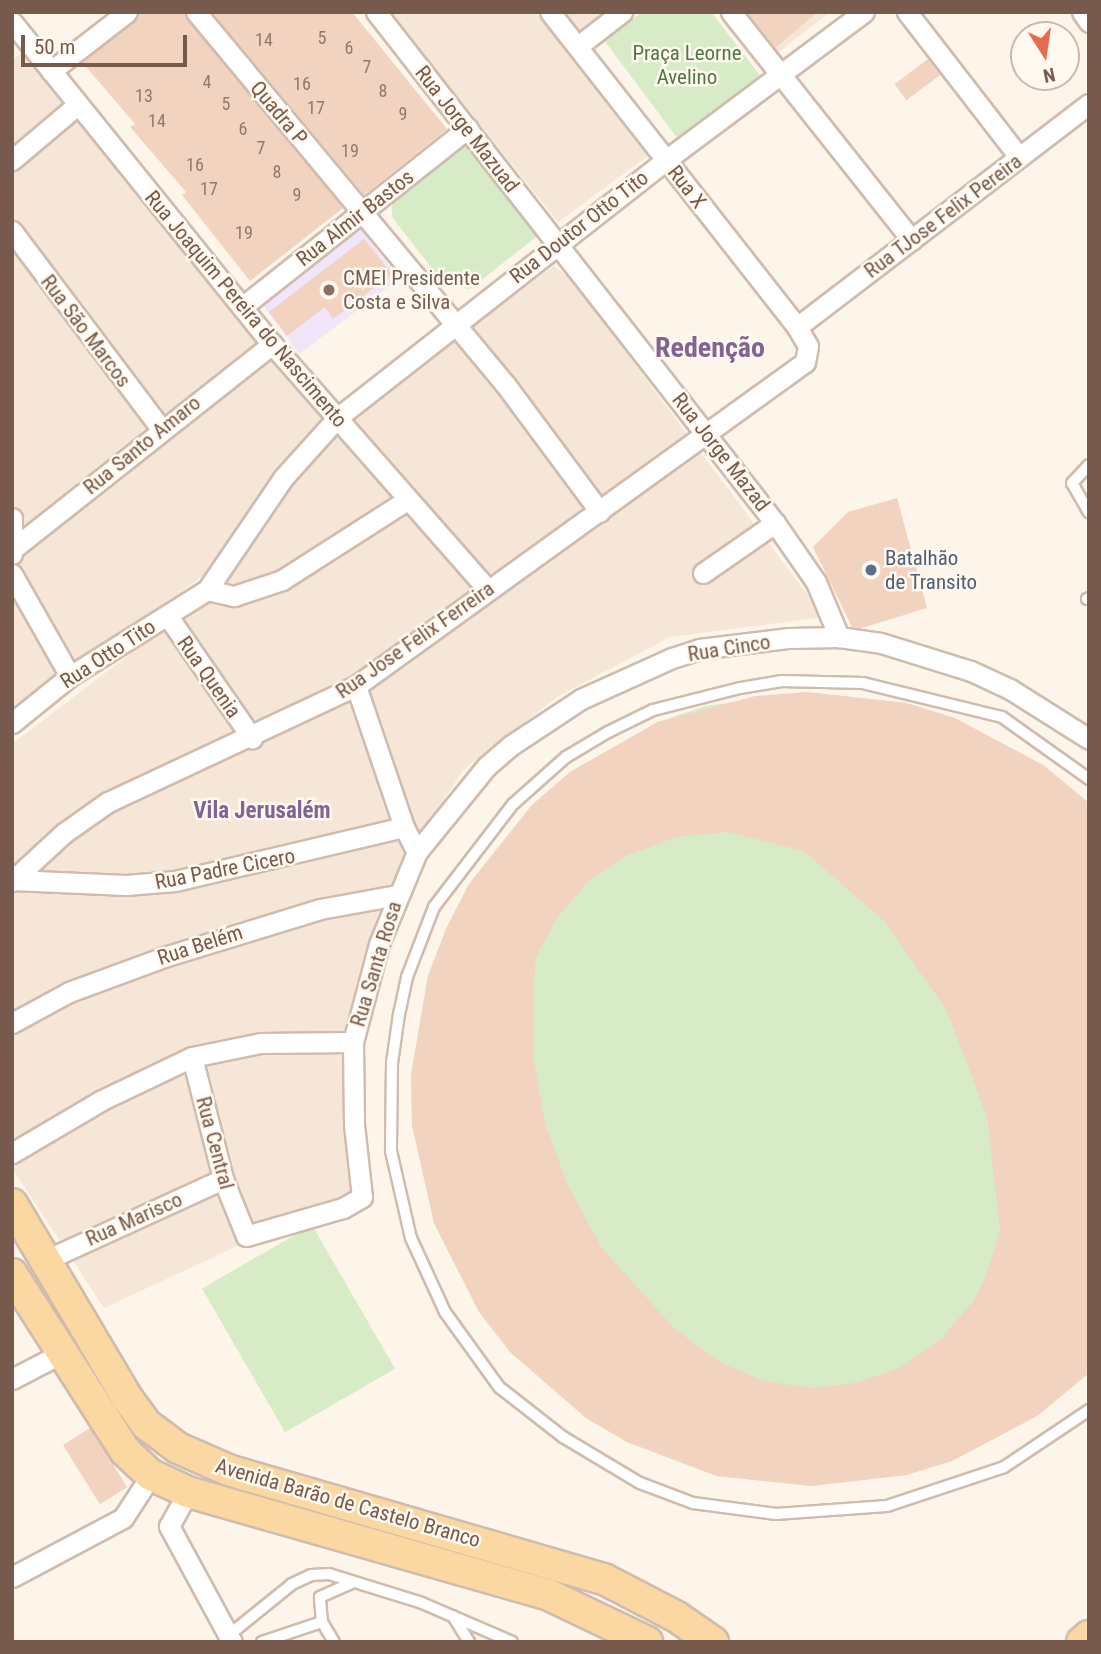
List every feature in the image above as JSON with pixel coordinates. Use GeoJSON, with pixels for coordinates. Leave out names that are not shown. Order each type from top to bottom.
{"type":"FeatureCollection","features":[{"type":"Feature","properties":{"kind":"main road","name":"Avenida Barão de Castelo Branco"},"geometry":{"type":"LineString","coordinates":[[12,1204],[128,1399],[146,1424],[178,1448],[228,1470],[604,1579],[677,1617],[713,1642]]}},
{"type":"Feature","properties":{"kind":"main road","name":"Avenida Barão de Castelo Branco"},"geometry":{"type":"LineString","coordinates":[[12,1274],[60,1354],[125,1451],[151,1475],[188,1492],[549,1595],[647,1642]]}},
{"type":"Feature","properties":{"kind":"main road"},"geometry":{"type":"LineString","coordinates":[[1082,1642],[1089,1636]]}},
{"type":"Feature","properties":{"kind":"street"},"geometry":{"type":"LineString","coordinates":[[51,71],[127,12]]}},
{"type":"Feature","properties":{"kind":"street","name":"Quadra P"},"geometry":{"type":"LineString","coordinates":[[196,12],[455,323],[600,512]]}},
{"type":"Feature","properties":{"kind":"street","name":"Rua Jorge Mazuad"},"geometry":{"type":"LineString","coordinates":[[376,12],[558,245]]}},
{"type":"Feature","properties":{"kind":"street","name":"Rua X"},"geometry":{"type":"LineString","coordinates":[[550,12],[797,327],[809,349],[801,366]]}},
{"type":"Feature","properties":{"kind":"street"},"geometry":{"type":"LineString","coordinates":[[578,46],[621,12]]}},
{"type":"Feature","properties":{"kind":"street"},"geometry":{"type":"LineString","coordinates":[[731,12],[912,240]]}},
{"type":"Feature","properties":{"kind":"street","name":"Rua Doutor Otto Tito"},"geometry":{"type":"LineString","coordinates":[[207,590],[283,478],[337,418],[666,160],[864,12]]}},
{"type":"Feature","properties":{"kind":"street"},"geometry":{"type":"LineString","coordinates":[[907,12],[1019,157]]}},
{"type":"Feature","properties":{"kind":"street"},"geometry":{"type":"LineString","coordinates":[[1082,12],[1089,22]]}},
{"type":"Feature","properties":{"kind":"street","name":"Rua Joaquim Pereira do Nascimento"},"geometry":{"type":"LineString","coordinates":[[12,22],[272,344],[488,590]]}},
{"type":"Feature","properties":{"kind":"street","name":"Rua TJose Felix Pereira"},"geometry":{"type":"LineString","coordinates":[[797,327],[1089,104]]}},
{"type":"Feature","properties":{"kind":"street"},"geometry":{"type":"LineString","coordinates":[[12,160],[77,105]]}},
{"type":"Feature","properties":{"kind":"street","name":"Rua Almir Bastos"},"geometry":{"type":"LineString","coordinates":[[242,307],[468,128]]}},
{"type":"Feature","properties":{"kind":"street","name":"Rua São Marcos"},"geometry":{"type":"LineString","coordinates":[[12,231],[161,429]]}},
{"type":"Feature","properties":{"kind":"street","name":"Rua Jorge Mazad"},"geometry":{"type":"LineString","coordinates":[[558,245],[775,523],[816,582],[839,637]]}},
{"type":"Feature","properties":{"kind":"street","name":"Rua Santo Amaro"},"geometry":{"type":"LineString","coordinates":[[13,551],[161,429],[272,344]]}},
{"type":"Feature","properties":{"kind":"street","name":"Rua Jose Felix Ferreira"},"geometry":{"type":"LineString","coordinates":[[13,881],[85,815],[252,738],[356,686],[801,366]]}},
{"type":"Feature","properties":{"kind":"street"},"geometry":{"type":"LineString","coordinates":[[207,590],[234,596],[282,580],[407,500]]}},
{"type":"Feature","properties":{"kind":"street"},"geometry":{"type":"LineString","coordinates":[[12,518],[13,551]]}},
{"type":"Feature","properties":{"kind":"street"},"geometry":{"type":"LineString","coordinates":[[704,573],[775,523]]}},
{"type":"Feature","properties":{"kind":"street"},"geometry":{"type":"LineString","coordinates":[[12,574],[70,676]]}},
{"type":"Feature","properties":{"kind":"street","name":"Rua Otto Tito"},"geometry":{"type":"LineString","coordinates":[[12,723],[70,676],[207,590]]}},
{"type":"Feature","properties":{"kind":"street","name":"Rua Quenia"},"geometry":{"type":"LineString","coordinates":[[167,615],[252,738]]}},
{"type":"Feature","properties":{"kind":"street","name":"Rua Cinco"},"geometry":{"type":"LineString","coordinates":[[417,852],[487,766],[581,699],[699,649],[839,637],[881,643],[971,671],[1019,694],[1089,739]]}},
{"type":"Feature","properties":{"kind":"street"},"geometry":{"type":"LineString","coordinates":[[356,686],[404,827],[417,852]]}},
{"type":"Feature","properties":{"kind":"street","name":"Rua Padre Cicero"},"geometry":{"type":"LineString","coordinates":[[13,881],[126,885],[175,881],[404,827]]}},
{"type":"Feature","properties":{"kind":"street","name":"Rua Santa Rosa"},"geometry":{"type":"LineString","coordinates":[[240,1229],[249,1237],[255,1236],[343,1208],[362,1197],[354,1124],[353,1042],[379,944],[417,852]]}},
{"type":"Feature","properties":{"kind":"street","name":"Rua Belém"},"geometry":{"type":"LineString","coordinates":[[12,1023],[69,992],[177,953],[320,909],[397,895]]}},
{"type":"Feature","properties":{"kind":"street"},"geometry":{"type":"LineString","coordinates":[[12,1153],[102,1100],[192,1057],[261,1043],[353,1042]]}},
{"type":"Feature","properties":{"kind":"street","name":"Rua Central"},"geometry":{"type":"LineString","coordinates":[[192,1057],[223,1179],[240,1229]]}},
{"type":"Feature","properties":{"kind":"street","name":"Rua Marisco"},"geometry":{"type":"LineString","coordinates":[[46,1260],[223,1179]]}},
{"type":"Feature","properties":{"kind":"street"},"geometry":{"type":"LineString","coordinates":[[12,1379],[60,1354]]}},
{"type":"Feature","properties":{"kind":"street"},"geometry":{"type":"LineString","coordinates":[[12,1577],[123,1518],[151,1475]]}},
{"type":"Feature","properties":{"kind":"street"},"geometry":{"type":"LineString","coordinates":[[188,1492],[169,1526],[230,1638]]}},
{"type":"Feature","properties":{"kind":"lane"},"geometry":{"type":"LineString","coordinates":[[1089,465],[1072,483],[1089,513]]}},
{"type":"Feature","properties":{"kind":"lane"},"geometry":{"type":"LineString","coordinates":[[1089,779],[1002,717],[863,683],[782,681],[740,688],[679,702],[608,732],[566,757],[513,804],[434,907],[407,977],[399,1014],[392,1063],[391,1138],[411,1238],[445,1312],[499,1387],[563,1437],[640,1483],[694,1503],[776,1514],[887,1506],[1004,1467],[1089,1409]]}},
{"type":"Feature","properties":{"kind":"lane"},"geometry":{"type":"LineString","coordinates":[[230,1638],[310,1575],[329,1574],[453,1616],[511,1642]]}},
{"type":"Feature","properties":{"kind":"lane"},"geometry":{"type":"LineString","coordinates":[[334,1642],[322,1622],[320,1597],[354,1582]]}},
{"type":"Feature","properties":{"kind":"lane"},"geometry":{"type":"LineString","coordinates":[[453,1616],[468,1642]]}},
{"type":"Feature","properties":{"kind":"lane"},"geometry":{"type":"LineString","coordinates":[[262,1642],[322,1622]]}},
{"type":"Feature","properties":{"kind":"shaded area"},"geometry":{"type":"Polygon","coordinates":[[[390,12],[535,12],[648,156],[558,222],[390,12]]]}},
{"type":"Feature","properties":{"kind":"shaded area"},"geometry":{"type":"Polygon","coordinates":[[[564,12],[607,12],[581,34],[564,12]]]}},
{"type":"Feature","properties":{"kind":"shaded area"},"geometry":{"type":"Polygon","coordinates":[[[741,12],[830,12],[776,54],[741,12]]]}},
{"type":"Feature","properties":{"kind":"shaded area"},"geometry":{"type":"Polygon","coordinates":[[[23,52],[322,417],[209,571],[12,719],[12,60],[23,52]]]}},
{"type":"Feature","properties":{"kind":"shaded area","name":"CMEI Presidente Costa e Silva"},"geometry":{"type":"Polygon","coordinates":[[[360,228],[399,279],[299,354],[261,303],[360,228]]]}},
{"type":"Feature","properties":{"kind":"shaded area","name":"Vila Jerusalém"},"geometry":{"type":"Polygon","coordinates":[[[554,266],[571,279],[824,617],[670,637],[557,697],[464,769],[411,850],[368,944],[349,1030],[354,1192],[104,1308],[12,1168],[12,744],[230,578],[289,481],[349,417],[554,266]]]}},
{"type":"Feature","properties":{"kind":"green space","name":"Praça Leorne Avelino"},"geometry":{"type":"Polygon","coordinates":[[[642,12],[711,12],[765,82],[681,143],[604,40],[642,12]]]}},
{"type":"Feature","properties":{"kind":"green space"},"geometry":{"type":"Polygon","coordinates":[[[466,140],[540,234],[470,289],[444,284],[392,217],[392,199],[466,140]]]}},
{"type":"Feature","properties":{"kind":"green space"},"geometry":{"type":"Polygon","coordinates":[[[806,692],[906,703],[954,718],[1043,765],[1089,803],[1089,1373],[1037,1416],[952,1461],[906,1475],[811,1486],[717,1476],[627,1442],[586,1418],[511,1352],[479,1312],[434,1223],[412,1125],[411,1075],[428,976],[446,929],[469,884],[532,805],[570,772],[658,722],[706,706],[806,692]]]}},
{"type":"Feature","properties":{"kind":"green space"},"geometry":{"type":"Polygon","coordinates":[[[312,1225],[395,1369],[285,1432],[202,1288],[312,1225]]]}},
{"type":"Feature","properties":{"kind":"building"},"geometry":{"type":"Polygon","coordinates":[[[140,12],[184,12],[343,208],[250,281],[182,195],[186,192],[130,127],[135,124],[82,62],[140,12]]]}},
{"type":"Feature","properties":{"kind":"building"},"geometry":{"type":"Polygon","coordinates":[[[212,12],[352,12],[447,129],[364,195],[212,12]]]}},
{"type":"Feature","properties":{"kind":"building"},"geometry":{"type":"Polygon","coordinates":[[[747,12],[818,12],[775,48],[747,12]]]}},
{"type":"Feature","properties":{"kind":"building"},"geometry":{"type":"Polygon","coordinates":[[[928,59],[940,75],[906,100],[894,84],[928,59]]]}},
{"type":"Feature","properties":{"kind":"building"},"geometry":{"type":"Polygon","coordinates":[[[364,239],[392,274],[333,319],[325,307],[287,336],[269,312],[364,239]]]}},
{"type":"Feature","properties":{"kind":"building","name":"Batalhão de Transito"},"geometry":{"type":"Polygon","coordinates":[[[897,498],[927,608],[862,628],[852,627],[813,547],[848,512],[897,498]]]}},
{"type":"Feature","properties":{"kind":"building"},"geometry":{"type":"Polygon","coordinates":[[[806,692],[906,703],[955,718],[1043,765],[1089,803],[1089,1373],[1037,1416],[952,1461],[906,1475],[811,1486],[717,1476],[627,1442],[586,1418],[510,1352],[479,1312],[434,1223],[412,1125],[411,1075],[428,976],[446,929],[469,884],[532,805],[570,772],[658,722],[755,696],[806,692]],[[728,832],[677,837],[628,855],[589,881],[558,916],[536,957],[533,1057],[545,1123],[568,1186],[602,1248],[674,1328],[721,1363],[764,1381],[810,1388],[856,1383],[900,1368],[941,1339],[974,1300],[985,1278],[1000,1230],[987,1117],[947,1011],[885,922],[804,851],[728,832]]]}},
{"type":"Feature","properties":{"kind":"building"},"geometry":{"type":"Polygon","coordinates":[[[90,1428],[127,1487],[100,1504],[63,1445],[90,1428]]]}},
{"type":"Feature","properties":{"kind":"place","name":"CMEI Presidente Costa e Silva"},"geometry":{"type":"Point","coordinates":[329,290]}},
{"type":"Feature","properties":{"kind":"place","name":"Batalhão de Transito"},"geometry":{"type":"Point","coordinates":[871,570]}},
{"type":"Feature","properties":{"kind":"district","name":"Redenção"},"geometry":{"type":"Point","coordinates":[710,348]}},
{"type":"Feature","properties":{"kind":"district","name":"Vila Jerusalém"},"geometry":{"type":"Point","coordinates":[262,811]}}]}
